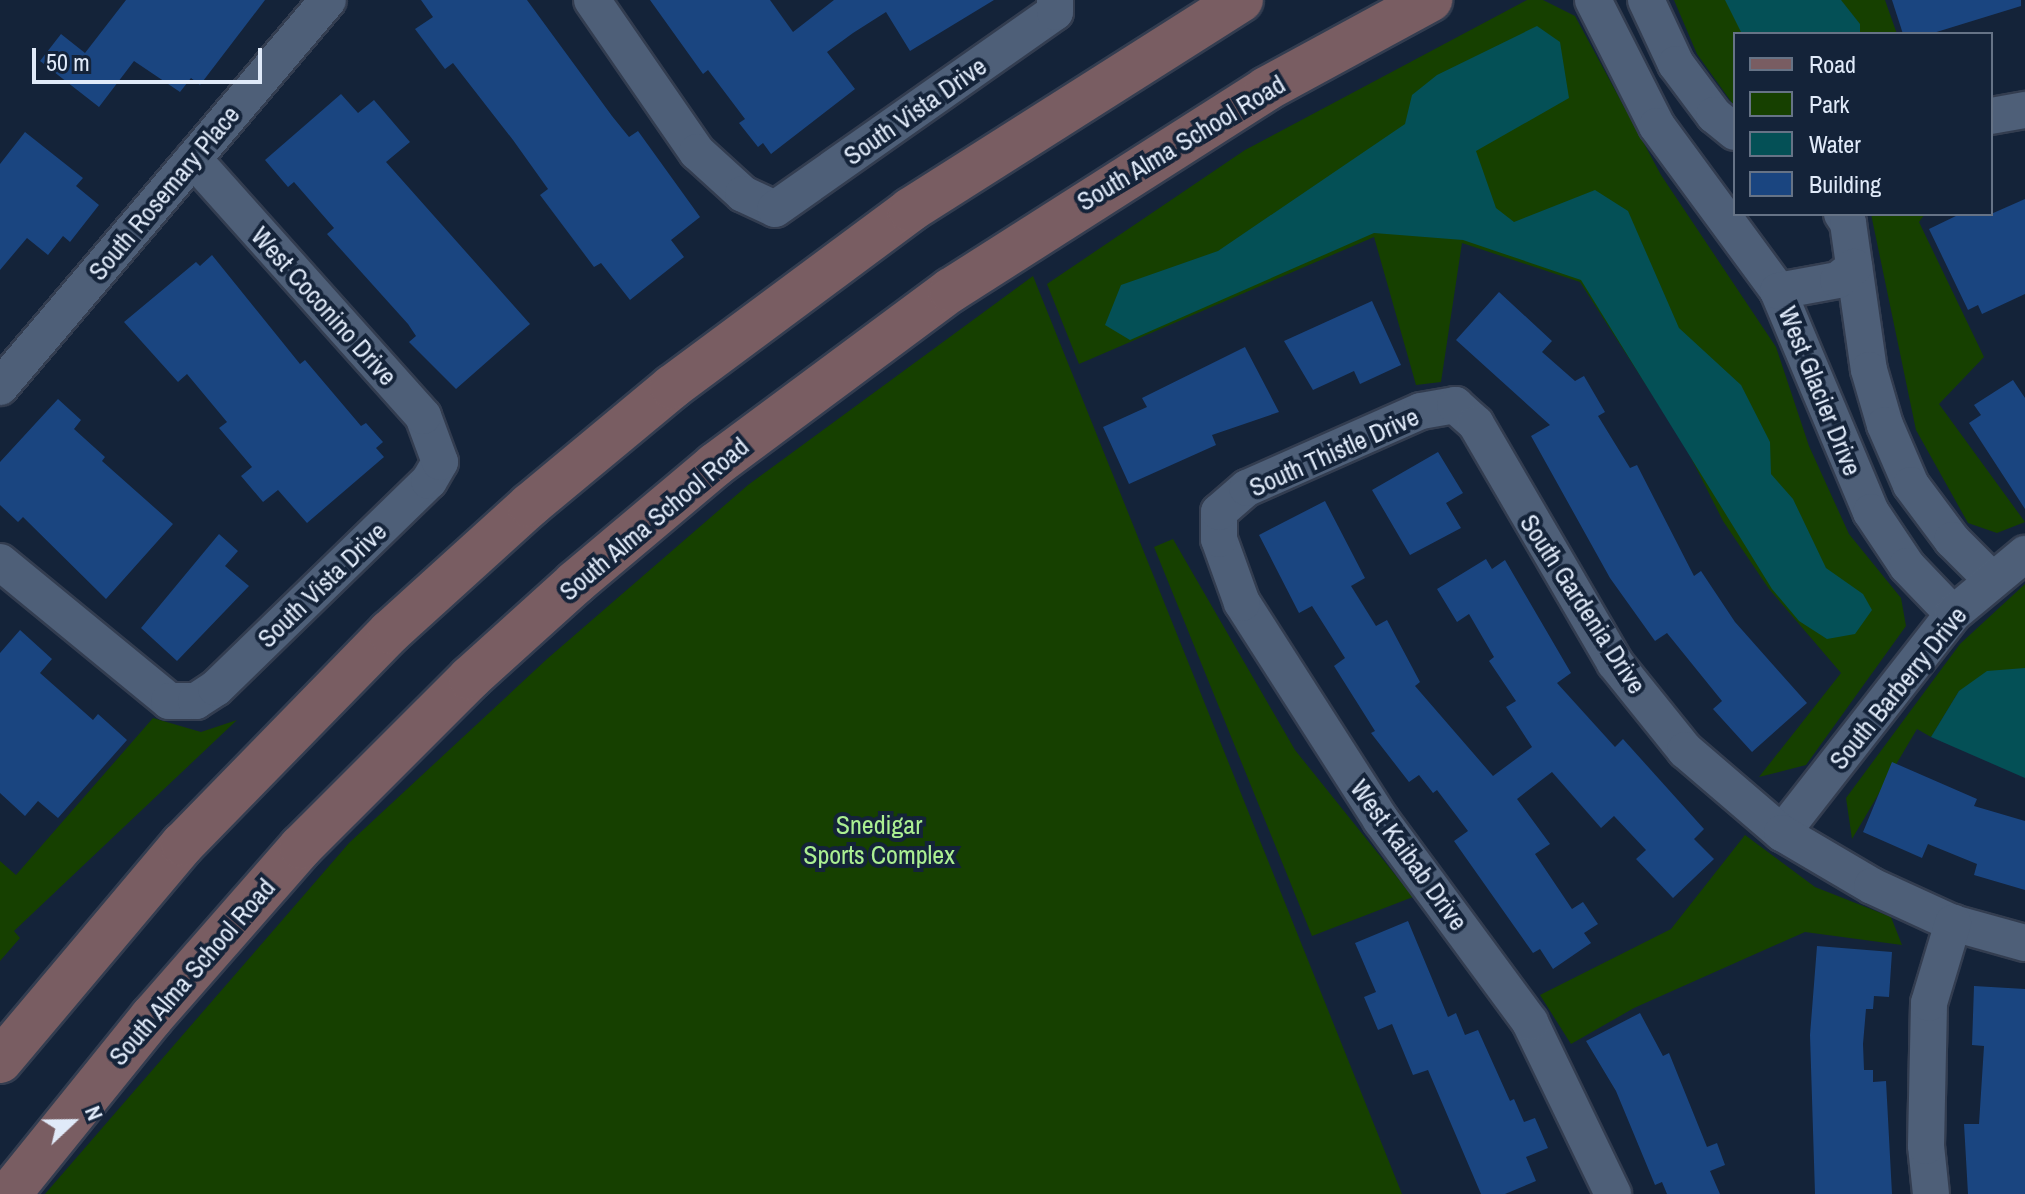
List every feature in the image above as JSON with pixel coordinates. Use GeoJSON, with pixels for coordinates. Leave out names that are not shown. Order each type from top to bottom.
{"type":"FeatureCollection","features":[{"type":"Feature","properties":{"kind":"main road"},"geometry":{"type":"LineString","coordinates":[[0,1061],[203,823],[390,632],[530,505],[672,387],[910,210],[1241,0]]}},
{"type":"Feature","properties":{"kind":"main road","name":"South Alma School Road"},"geometry":{"type":"LineString","coordinates":[[9,1194],[132,1040],[301,847],[470,678],[586,573],[727,456],[951,290],[1266,89],[1430,0]]}},
{"type":"Feature","properties":{"kind":"street","name":"South Rosemary Place"},"geometry":{"type":"LineString","coordinates":[[0,387],[328,0]]}},
{"type":"Feature","properties":{"kind":"street","name":"South Vista Drive"},"geometry":{"type":"LineString","coordinates":[[592,0],[697,152],[743,194],[775,209],[1055,6]]}},
{"type":"Feature","properties":{"kind":"street","name":"West Glacier Drive"},"geometry":{"type":"LineString","coordinates":[[1593,0],[1657,126],[1778,291],[1871,512],[1907,566],[1953,614]]}},
{"type":"Feature","properties":{"kind":"street"},"geometry":{"type":"LineString","coordinates":[[1646,0],[1676,64],[1714,115],[1733,130]]}},
{"type":"Feature","properties":{"kind":"street"},"geometry":{"type":"LineString","coordinates":[[1993,116],[2025,110]]}},
{"type":"Feature","properties":{"kind":"street","name":"West Coconino Drive"},"geometry":{"type":"LineString","coordinates":[[193,159],[423,416],[440,462]]}},
{"type":"Feature","properties":{"kind":"street","name":"West Glacier Drive"},"geometry":{"type":"LineString","coordinates":[[1842,216],[1854,267],[1869,370],[1885,425],[1911,485],[1952,540],[1991,579]]}},
{"type":"Feature","properties":{"kind":"street"},"geometry":{"type":"LineString","coordinates":[[1778,291],[1838,280],[1854,267]]}},
{"type":"Feature","properties":{"kind":"street","name":"South Thistle Drive"},"geometry":{"type":"LineString","coordinates":[[1219,512],[1262,481],[1421,411],[1455,405]]}},
{"type":"Feature","properties":{"kind":"street","name":"South Gardenia Drive"},"geometry":{"type":"LineString","coordinates":[[1455,405],[1476,424],[1615,663],[1685,750],[1782,833],[1872,886],[1953,923],[2025,943]]}},
{"type":"Feature","properties":{"kind":"street","name":"South Vista Drive"},"geometry":{"type":"LineString","coordinates":[[0,562],[169,701],[196,701],[216,688],[429,481],[440,462]]}},
{"type":"Feature","properties":{"kind":"street","name":"West Kaibab Drive"},"geometry":{"type":"LineString","coordinates":[[1219,512],[1219,539],[1242,603],[1364,796],[1530,1022],[1613,1194]]}},
{"type":"Feature","properties":{"kind":"street","name":"South Barberry Drive"},"geometry":{"type":"LineString","coordinates":[[1782,833],[1953,614],[1991,579],[2025,554]]}},
{"type":"Feature","properties":{"kind":"street"},"geometry":{"type":"LineString","coordinates":[[1931,1194],[1926,1146],[1929,1003],[1953,923]]}},
{"type":"Feature","properties":{"kind":"green space"},"geometry":{"type":"Polygon","coordinates":[[[1527,0],[1543,0],[1575,16],[1661,175],[1776,347],[1809,446],[1849,534],[1901,598],[1906,626],[1806,765],[1759,777],[1841,673],[1769,589],[1723,521],[1684,444],[1580,282],[1462,243],[1441,382],[1416,385],[1374,237],[1079,364],[1047,284],[1245,150],[1527,0]]]}},
{"type":"Feature","properties":{"kind":"green space"},"geometry":{"type":"Polygon","coordinates":[[[1674,0],[1885,0],[1896,32],[1733,32],[1733,104],[1697,54],[1674,0]]]}},
{"type":"Feature","properties":{"kind":"green space"},"geometry":{"type":"Polygon","coordinates":[[[1871,216],[1924,216],[1919,222],[1984,357],[1939,404],[2025,522],[1997,533],[1968,523],[1916,430],[1871,216]]]}},
{"type":"Feature","properties":{"kind":"green space","name":"Snedigar Sports Complex"},"geometry":{"type":"Polygon","coordinates":[[[1033,276],[1402,1194],[45,1194],[349,843],[547,659],[748,485],[1033,276]]]}},
{"type":"Feature","properties":{"kind":"green space"},"geometry":{"type":"Polygon","coordinates":[[[1173,539],[1295,750],[1413,897],[1312,936],[1154,547],[1173,539]]]}},
{"type":"Feature","properties":{"kind":"green space"},"geometry":{"type":"Polygon","coordinates":[[[2025,584],[2025,668],[1959,691],[1931,737],[1917,729],[1852,839],[1846,798],[1960,644],[2025,584]]]}},
{"type":"Feature","properties":{"kind":"green space"},"geometry":{"type":"Polygon","coordinates":[[[153,718],[201,732],[237,720],[14,931],[20,938],[0,961],[0,861],[16,875],[153,718]]]}},
{"type":"Feature","properties":{"kind":"green space"},"geometry":{"type":"Polygon","coordinates":[[[1745,835],[1815,887],[1891,917],[1902,945],[1805,932],[1634,1008],[1571,1044],[1540,995],[1671,929],[1745,835]]]}},
{"type":"Feature","properties":{"kind":"water"},"geometry":{"type":"Polygon","coordinates":[[[1725,0],[1841,0],[1860,24],[1860,32],[1741,32],[1725,0]]]}},
{"type":"Feature","properties":{"kind":"water"},"geometry":{"type":"Polygon","coordinates":[[[1537,26],[1560,42],[1569,98],[1476,151],[1496,208],[1514,222],[1595,190],[1628,211],[1679,328],[1741,385],[1770,442],[1771,474],[1793,499],[1826,568],[1863,594],[1872,610],[1855,634],[1827,639],[1799,621],[1772,589],[1581,280],[1463,240],[1374,233],[1130,340],[1105,325],[1121,285],[1218,251],[1405,124],[1412,95],[1437,75],[1537,26]]]}},
{"type":"Feature","properties":{"kind":"water"},"geometry":{"type":"Polygon","coordinates":[[[2025,668],[2025,778],[1931,737],[1959,691],[1987,671],[2025,668]]]}},
{"type":"Feature","properties":{"kind":"building"},"geometry":{"type":"Polygon","coordinates":[[[126,0],[265,0],[200,85],[191,78],[180,92],[134,61],[99,107],[40,61],[61,34],[85,53],[126,0]]]}},
{"type":"Feature","properties":{"kind":"building"},"geometry":{"type":"Polygon","coordinates":[[[421,0],[527,0],[612,116],[629,137],[638,131],[700,217],[671,240],[684,257],[630,300],[601,263],[594,267],[540,195],[548,189],[513,140],[453,63],[445,69],[415,29],[433,17],[421,0]]]}},
{"type":"Feature","properties":{"kind":"building"},"geometry":{"type":"Polygon","coordinates":[[[650,0],[770,0],[793,32],[834,0],[994,0],[910,51],[886,12],[853,33],[827,52],[855,89],[771,154],[763,143],[758,147],[739,123],[745,119],[708,70],[703,74],[650,0]]]}},
{"type":"Feature","properties":{"kind":"building"},"geometry":{"type":"Polygon","coordinates":[[[1892,0],[2021,0],[2021,6],[1936,32],[1902,32],[1892,0]]]}},
{"type":"Feature","properties":{"kind":"building"},"geometry":{"type":"Polygon","coordinates":[[[341,94],[358,113],[374,100],[410,142],[386,162],[530,324],[456,389],[409,342],[416,336],[408,324],[327,234],[334,228],[294,182],[288,187],[265,160],[341,94]]]}},
{"type":"Feature","properties":{"kind":"building"},"geometry":{"type":"Polygon","coordinates":[[[25,132],[83,178],[76,186],[99,205],[70,242],[63,236],[48,255],[27,238],[0,270],[0,164],[25,132]]]}},
{"type":"Feature","properties":{"kind":"building"},"geometry":{"type":"Polygon","coordinates":[[[2025,199],[2025,294],[1982,314],[1978,305],[1968,310],[1929,229],[1956,216],[1993,216],[1993,213],[2025,199]]]}},
{"type":"Feature","properties":{"kind":"building"},"geometry":{"type":"Polygon","coordinates":[[[212,255],[300,364],[305,360],[361,426],[366,423],[383,442],[376,448],[384,457],[307,523],[278,490],[263,502],[241,476],[252,467],[219,428],[227,422],[187,374],[178,382],[124,322],[196,262],[200,266],[212,255]]]}},
{"type":"Feature","properties":{"kind":"building"},"geometry":{"type":"Polygon","coordinates":[[[1499,292],[1552,341],[1542,352],[1575,381],[1584,376],[1605,412],[1598,416],[1630,468],[1637,465],[1694,576],[1701,571],[1735,622],[1807,703],[1752,752],[1713,709],[1722,701],[1667,633],[1655,641],[1610,578],[1531,436],[1550,425],[1456,340],[1499,292]]]}},
{"type":"Feature","properties":{"kind":"building"},"geometry":{"type":"Polygon","coordinates":[[[1372,301],[1401,365],[1360,384],[1354,371],[1313,390],[1284,341],[1372,301]]]}},
{"type":"Feature","properties":{"kind":"building"},"geometry":{"type":"Polygon","coordinates":[[[1245,347],[1279,412],[1212,435],[1216,445],[1129,484],[1103,427],[1147,407],[1142,398],[1245,347]]]}},
{"type":"Feature","properties":{"kind":"building"},"geometry":{"type":"Polygon","coordinates":[[[2013,380],[2025,398],[2025,509],[1969,423],[1981,415],[1974,405],[2013,380]]]}},
{"type":"Feature","properties":{"kind":"building"},"geometry":{"type":"Polygon","coordinates":[[[58,399],[81,420],[74,429],[105,457],[102,461],[173,524],[106,599],[23,517],[18,522],[0,505],[0,462],[58,399]]]}},
{"type":"Feature","properties":{"kind":"building"},"geometry":{"type":"Polygon","coordinates":[[[1438,452],[1463,493],[1446,503],[1461,528],[1410,555],[1372,490],[1438,452]]]}},
{"type":"Feature","properties":{"kind":"building"},"geometry":{"type":"Polygon","coordinates":[[[1325,501],[1365,578],[1351,586],[1376,626],[1387,620],[1420,682],[1415,686],[1493,776],[1532,747],[1506,707],[1516,701],[1489,661],[1494,657],[1469,614],[1457,622],[1437,589],[1486,559],[1492,569],[1505,560],[1571,673],[1557,683],[1615,747],[1623,739],[1704,829],[1694,839],[1714,859],[1673,898],[1636,859],[1646,850],[1614,816],[1601,828],[1552,772],[1517,799],[1550,844],[1535,854],[1572,909],[1583,902],[1598,924],[1584,933],[1591,943],[1553,969],[1540,949],[1533,953],[1454,841],[1468,831],[1437,790],[1433,793],[1419,775],[1409,782],[1371,733],[1375,731],[1334,666],[1345,658],[1312,606],[1299,613],[1259,535],[1325,501]]]}},
{"type":"Feature","properties":{"kind":"building"},"geometry":{"type":"Polygon","coordinates":[[[219,534],[238,551],[225,566],[249,586],[177,661],[141,628],[219,534]]]}},
{"type":"Feature","properties":{"kind":"building"},"geometry":{"type":"Polygon","coordinates":[[[20,630],[52,659],[40,673],[93,720],[98,714],[127,740],[58,818],[38,801],[25,816],[0,793],[0,653],[20,630]]]}},
{"type":"Feature","properties":{"kind":"building"},"geometry":{"type":"Polygon","coordinates":[[[1892,762],[1977,799],[1974,806],[2025,821],[2025,890],[1974,875],[1977,864],[1928,844],[1922,858],[1863,832],[1892,762]]]}},
{"type":"Feature","properties":{"kind":"building"},"geometry":{"type":"Polygon","coordinates":[[[1408,921],[1448,1017],[1456,1013],[1465,1035],[1478,1030],[1510,1101],[1514,1099],[1524,1122],[1535,1118],[1548,1148],[1526,1157],[1536,1181],[1505,1194],[1481,1194],[1428,1070],[1413,1075],[1392,1024],[1378,1030],[1364,997],[1376,992],[1355,943],[1408,921]]]}},
{"type":"Feature","properties":{"kind":"building"},"geometry":{"type":"Polygon","coordinates":[[[1817,946],[1892,952],[1889,997],[1874,996],[1873,1009],[1866,1009],[1863,1044],[1864,1070],[1873,1070],[1873,1082],[1886,1081],[1892,1194],[1815,1194],[1810,1035],[1817,946]]]}},
{"type":"Feature","properties":{"kind":"building"},"geometry":{"type":"Polygon","coordinates":[[[1974,986],[2025,989],[2025,1194],[1968,1194],[1964,1124],[1979,1124],[1984,1046],[1972,1045],[1974,986]]]}},
{"type":"Feature","properties":{"kind":"building"},"geometry":{"type":"Polygon","coordinates":[[[1640,1013],[1663,1056],[1669,1053],[1707,1147],[1717,1143],[1725,1165],[1710,1171],[1720,1194],[1667,1194],[1662,1182],[1655,1185],[1616,1091],[1586,1041],[1640,1013]]]}}]}
